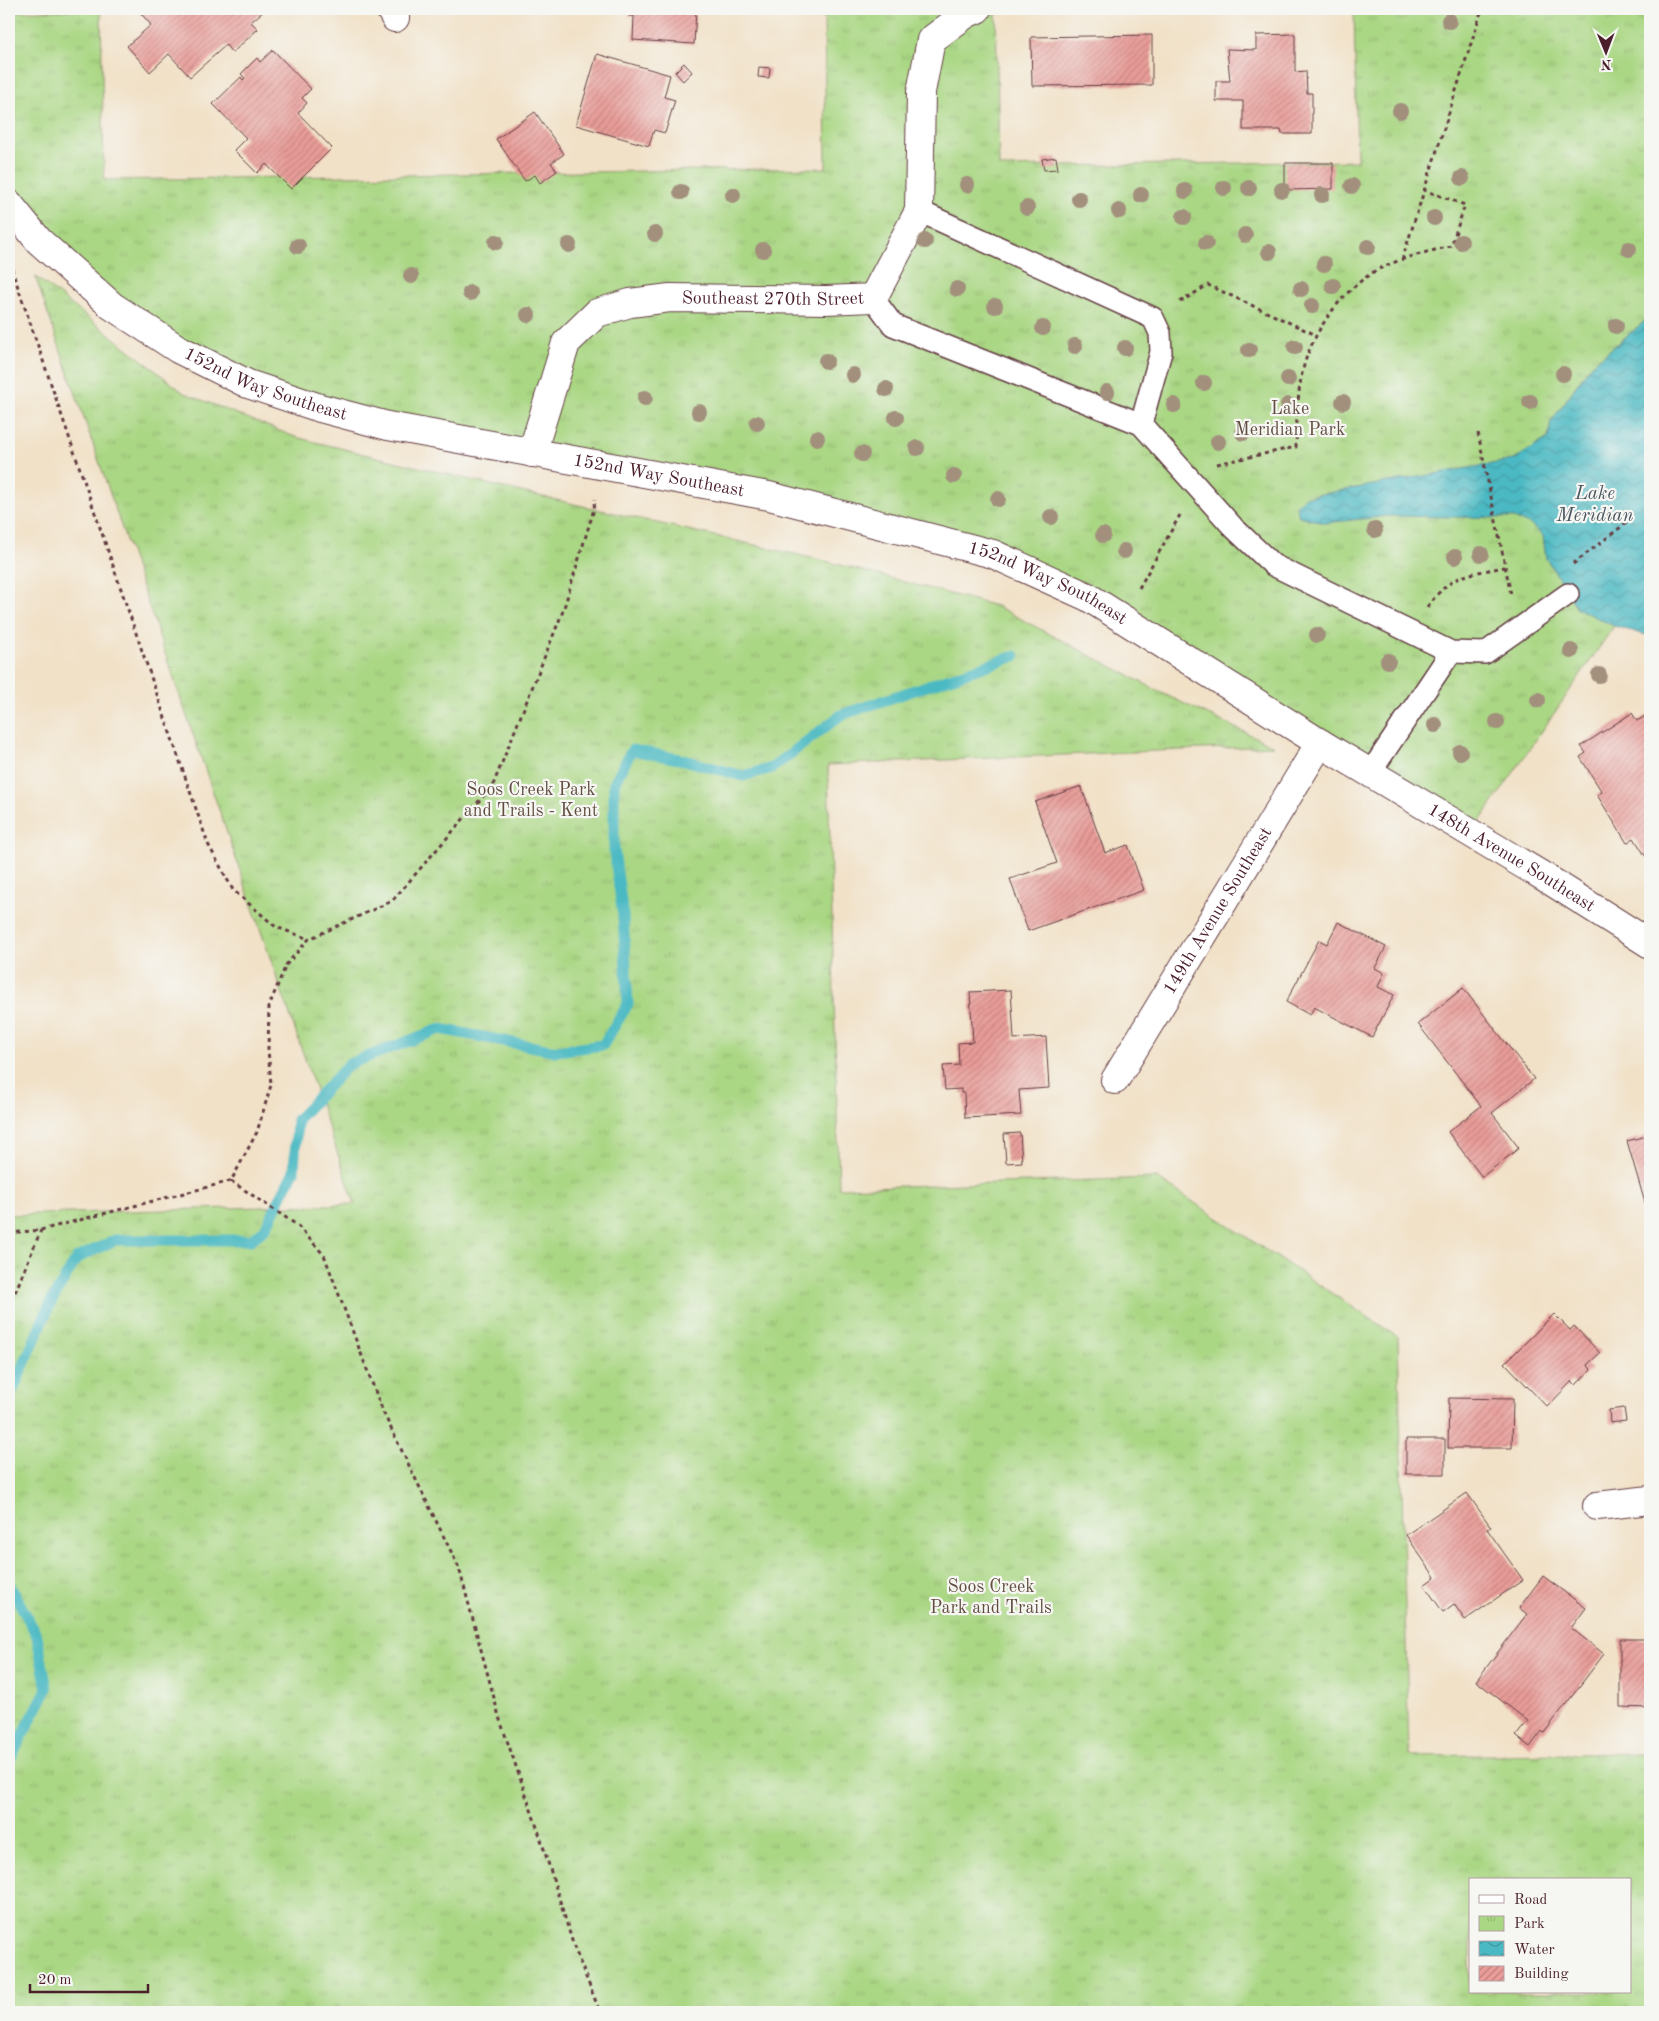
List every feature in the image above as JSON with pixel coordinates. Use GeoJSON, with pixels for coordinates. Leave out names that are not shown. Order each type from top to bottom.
{"type":"FeatureCollection","features":[{"type":"Feature","properties":{"kind":"street","name":"Southeast 270th Street"},"geometry":{"type":"LineString","coordinates":[[532,453],[566,343],[597,313],[630,303],[670,298],[826,300],[874,298],[919,211],[921,92],[931,40],[966,14],[978,9]]}},
{"type":"Feature","properties":{"kind":"street","name":"152nd Way Southeast"},"geometry":{"type":"LineString","coordinates":[[9,204],[39,241],[112,306],[178,349],[248,384],[320,408],[388,426],[769,496],[993,554],[1088,598],[1320,743]]}},
{"type":"Feature","properties":{"kind":"street","name":"148th Avenue Southeast"},"geometry":{"type":"LineString","coordinates":[[1320,743],[1546,878],[1650,944]]}},
{"type":"Feature","properties":{"kind":"street","name":"149th Avenue Southeast"},"geometry":{"type":"LineString","coordinates":[[1115,1080],[1320,743]]}},
{"type":"Feature","properties":{"kind":"street"},"geometry":{"type":"LineString","coordinates":[[1597,1506],[1650,1500]]}},
{"type":"Feature","properties":{"kind":"lane"},"geometry":{"type":"LineString","coordinates":[[919,211],[1154,318],[1160,333],[1161,352],[1141,424]]}},
{"type":"Feature","properties":{"kind":"lane"},"geometry":{"type":"LineString","coordinates":[[874,298],[893,325],[1141,424],[1233,527],[1273,565],[1451,652],[1485,653],[1568,594]]}},
{"type":"Feature","properties":{"kind":"lane"},"geometry":{"type":"LineString","coordinates":[[1370,773],[1451,652]]}},
{"type":"Feature","properties":{"kind":"path"},"geometry":{"type":"LineString","coordinates":[[1402,260],[1482,9]]}},
{"type":"Feature","properties":{"kind":"path"},"geometry":{"type":"LineString","coordinates":[[1221,471],[1214,465],[1296,447],[1298,401],[1306,357],[1321,324],[1344,295],[1378,270],[1418,254],[1451,246],[1465,205],[1424,190]]}},
{"type":"Feature","properties":{"kind":"path"},"geometry":{"type":"LineString","coordinates":[[9,260],[208,844],[233,890],[276,927],[309,940]]}},
{"type":"Feature","properties":{"kind":"path"},"geometry":{"type":"LineString","coordinates":[[1154,318],[1208,285],[1316,335]]}},
{"type":"Feature","properties":{"kind":"path"},"geometry":{"type":"LineString","coordinates":[[1478,433],[1512,600]]}},
{"type":"Feature","properties":{"kind":"path"},"geometry":{"type":"LineString","coordinates":[[9,1233],[41,1230],[230,1182],[257,1132],[271,1085],[268,1049],[268,1006],[286,965],[309,940],[392,901],[493,785],[563,611],[594,509],[599,466]]}},
{"type":"Feature","properties":{"kind":"path"},"geometry":{"type":"LineString","coordinates":[[1122,618],[1197,486]]}},
{"type":"Feature","properties":{"kind":"path"},"geometry":{"type":"LineString","coordinates":[[1571,566],[1630,520]]}},
{"type":"Feature","properties":{"kind":"path"},"geometry":{"type":"LineString","coordinates":[[1427,606],[1438,591],[1458,577],[1505,568]]}},
{"type":"Feature","properties":{"kind":"path"},"geometry":{"type":"LineString","coordinates":[[1418,603],[1436,610]]}},
{"type":"Feature","properties":{"kind":"path"},"geometry":{"type":"LineString","coordinates":[[230,1182],[297,1225],[324,1255],[383,1412],[459,1568],[500,1720],[539,1833],[574,1947],[600,2012]]}},
{"type":"Feature","properties":{"kind":"path"},"geometry":{"type":"LineString","coordinates":[[9,1307],[41,1230]]}},
{"type":"Feature","properties":{"kind":"green space","name":"Lake Meridian Park"},"geometry":{"type":"Polygon","coordinates":[[[101,9],[104,180],[826,168],[824,9],[996,9],[999,167],[1357,161],[1354,9],[1650,9],[1650,317],[1590,366],[1551,422],[1539,497],[1546,558],[1577,608],[1614,626],[1472,833],[993,554],[388,426],[178,349],[9,204],[9,12],[101,9]]]}},
{"type":"Feature","properties":{"kind":"green space","name":"Soos Creek Park and Trails"},"geometry":{"type":"Polygon","coordinates":[[[35,276],[184,393],[295,437],[508,489],[825,561],[996,606],[1168,696],[1274,746],[828,765],[839,1188],[1157,1178],[1398,1337],[1409,1756],[1650,1753],[1650,2012],[9,2012],[9,1215],[355,1204],[35,276]]]}},
{"type":"Feature","properties":{"kind":"water","name":"Lake Meridian"},"geometry":{"type":"Polygon","coordinates":[[[1650,317],[1650,636],[1614,626],[1577,608],[1546,558],[1543,536],[1531,525],[1514,518],[1388,516],[1325,523],[1299,516],[1296,506],[1305,497],[1513,460],[1548,438],[1551,422],[1590,366],[1650,317]]]}},
{"type":"Feature","properties":{"kind":"building"},"geometry":{"type":"Polygon","coordinates":[[[139,9],[266,9],[251,22],[258,29],[232,53],[226,45],[190,77],[169,54],[150,72],[127,46],[151,25],[139,9]]]}},
{"type":"Feature","properties":{"kind":"building"},"geometry":{"type":"Polygon","coordinates":[[[630,9],[705,9],[705,11],[696,11],[694,44],[633,40],[634,16],[629,16],[630,9]]]}},
{"type":"Feature","properties":{"kind":"building"},"geometry":{"type":"Polygon","coordinates":[[[1295,34],[1295,72],[1306,71],[1307,93],[1312,93],[1312,134],[1282,134],[1281,130],[1243,130],[1243,101],[1216,101],[1216,81],[1230,81],[1227,49],[1256,50],[1256,35],[1295,34]]]}},
{"type":"Feature","properties":{"kind":"building"},"geometry":{"type":"Polygon","coordinates":[[[1152,35],[1152,85],[1032,86],[1031,37],[1152,35]]]}},
{"type":"Feature","properties":{"kind":"building"},"geometry":{"type":"Polygon","coordinates":[[[273,50],[311,89],[302,98],[307,103],[298,113],[332,148],[291,189],[266,164],[257,173],[234,150],[246,138],[213,104],[241,77],[243,80],[245,78],[241,74],[257,58],[260,62],[273,50]]]}},
{"type":"Feature","properties":{"kind":"building"},"geometry":{"type":"Polygon","coordinates":[[[597,54],[670,75],[664,97],[675,100],[665,133],[654,130],[649,146],[576,125],[597,54]]]}},
{"type":"Feature","properties":{"kind":"building"},"geometry":{"type":"Polygon","coordinates":[[[684,63],[692,72],[683,81],[675,72],[684,63]]]}},
{"type":"Feature","properties":{"kind":"building"},"geometry":{"type":"Polygon","coordinates":[[[759,67],[770,68],[769,78],[758,77],[759,67]]]}},
{"type":"Feature","properties":{"kind":"building"},"geometry":{"type":"Polygon","coordinates":[[[535,112],[564,154],[551,163],[557,171],[540,183],[535,175],[525,181],[496,139],[535,112]]]}},
{"type":"Feature","properties":{"kind":"building"},"geometry":{"type":"Polygon","coordinates":[[[1056,157],[1058,169],[1044,170],[1042,159],[1056,157]]]}},
{"type":"Feature","properties":{"kind":"building"},"geometry":{"type":"Polygon","coordinates":[[[1285,163],[1333,163],[1333,189],[1285,190],[1285,163]]]}},
{"type":"Feature","properties":{"kind":"building"},"geometry":{"type":"Polygon","coordinates":[[[1632,713],[1637,721],[1647,715],[1650,720],[1650,854],[1646,857],[1634,838],[1627,843],[1597,795],[1602,792],[1580,757],[1586,753],[1581,746],[1632,713]]]}},
{"type":"Feature","properties":{"kind":"building"},"geometry":{"type":"Polygon","coordinates":[[[1081,786],[1105,853],[1128,845],[1144,890],[1028,931],[1010,879],[1057,863],[1035,802],[1081,786]]]}},
{"type":"Feature","properties":{"kind":"building"},"geometry":{"type":"Polygon","coordinates":[[[1338,922],[1386,947],[1375,968],[1384,973],[1378,987],[1394,995],[1372,1037],[1314,1007],[1310,1015],[1286,1002],[1319,940],[1327,944],[1338,922]]]}},
{"type":"Feature","properties":{"kind":"building"},"geometry":{"type":"Polygon","coordinates":[[[1463,988],[1534,1079],[1492,1113],[1519,1148],[1482,1177],[1448,1132],[1481,1106],[1418,1024],[1463,988]]]}},
{"type":"Feature","properties":{"kind":"building"},"geometry":{"type":"Polygon","coordinates":[[[1011,990],[1014,1039],[1046,1037],[1049,1088],[1019,1090],[1021,1115],[965,1118],[964,1093],[961,1093],[961,1089],[945,1090],[943,1066],[959,1065],[958,1043],[973,1042],[970,992],[1011,990]]]}},
{"type":"Feature","properties":{"kind":"building"},"geometry":{"type":"Polygon","coordinates":[[[1020,1133],[1022,1162],[1006,1163],[1004,1134],[1020,1133]]]}},
{"type":"Feature","properties":{"kind":"building"},"geometry":{"type":"Polygon","coordinates":[[[1650,1135],[1650,1220],[1627,1141],[1650,1135]]]}},
{"type":"Feature","properties":{"kind":"building"},"geometry":{"type":"Polygon","coordinates":[[[1554,1314],[1570,1330],[1574,1326],[1600,1353],[1587,1365],[1591,1369],[1576,1385],[1572,1381],[1547,1407],[1505,1363],[1554,1314]]]}},
{"type":"Feature","properties":{"kind":"building"},"geometry":{"type":"Polygon","coordinates":[[[1449,1398],[1513,1399],[1512,1448],[1448,1448],[1449,1398]]]}},
{"type":"Feature","properties":{"kind":"building"},"geometry":{"type":"Polygon","coordinates":[[[1624,1408],[1626,1421],[1610,1423],[1609,1410],[1624,1408]]]}},
{"type":"Feature","properties":{"kind":"building"},"geometry":{"type":"Polygon","coordinates":[[[1406,1439],[1445,1439],[1445,1474],[1406,1474],[1406,1439]]]}},
{"type":"Feature","properties":{"kind":"building"},"geometry":{"type":"Polygon","coordinates":[[[1467,1493],[1491,1527],[1487,1529],[1523,1580],[1465,1620],[1454,1604],[1443,1612],[1424,1585],[1435,1577],[1406,1535],[1467,1493]]]}},
{"type":"Feature","properties":{"kind":"building"},"geometry":{"type":"Polygon","coordinates":[[[1543,1576],[1586,1608],[1571,1628],[1604,1654],[1544,1733],[1542,1731],[1530,1747],[1516,1736],[1528,1721],[1476,1681],[1527,1614],[1519,1608],[1543,1576]]]}},
{"type":"Feature","properties":{"kind":"building"},"geometry":{"type":"Polygon","coordinates":[[[1620,1639],[1650,1639],[1650,1708],[1620,1707],[1620,1639]]]}},
{"type":"Feature","properties":{"kind":"waterway"},"geometry":{"type":"LineString","coordinates":[[9,1399],[51,1302],[77,1258],[115,1240],[251,1240],[265,1229],[294,1171],[297,1120],[349,1064],[440,1029],[556,1051],[603,1045],[628,1004],[623,916],[614,850],[614,783],[632,750],[684,760],[743,776],[772,768],[841,715],[1015,656]]}},
{"type":"Feature","properties":{"kind":"waterway"},"geometry":{"type":"LineString","coordinates":[[9,1583],[37,1636],[47,1689],[9,1761]]}},
{"type":"Feature","properties":{"kind":"park label","name":"Soos Creek Park and Trails - Kent"},"geometry":{"type":"Point","coordinates":[531,800]}}]}
